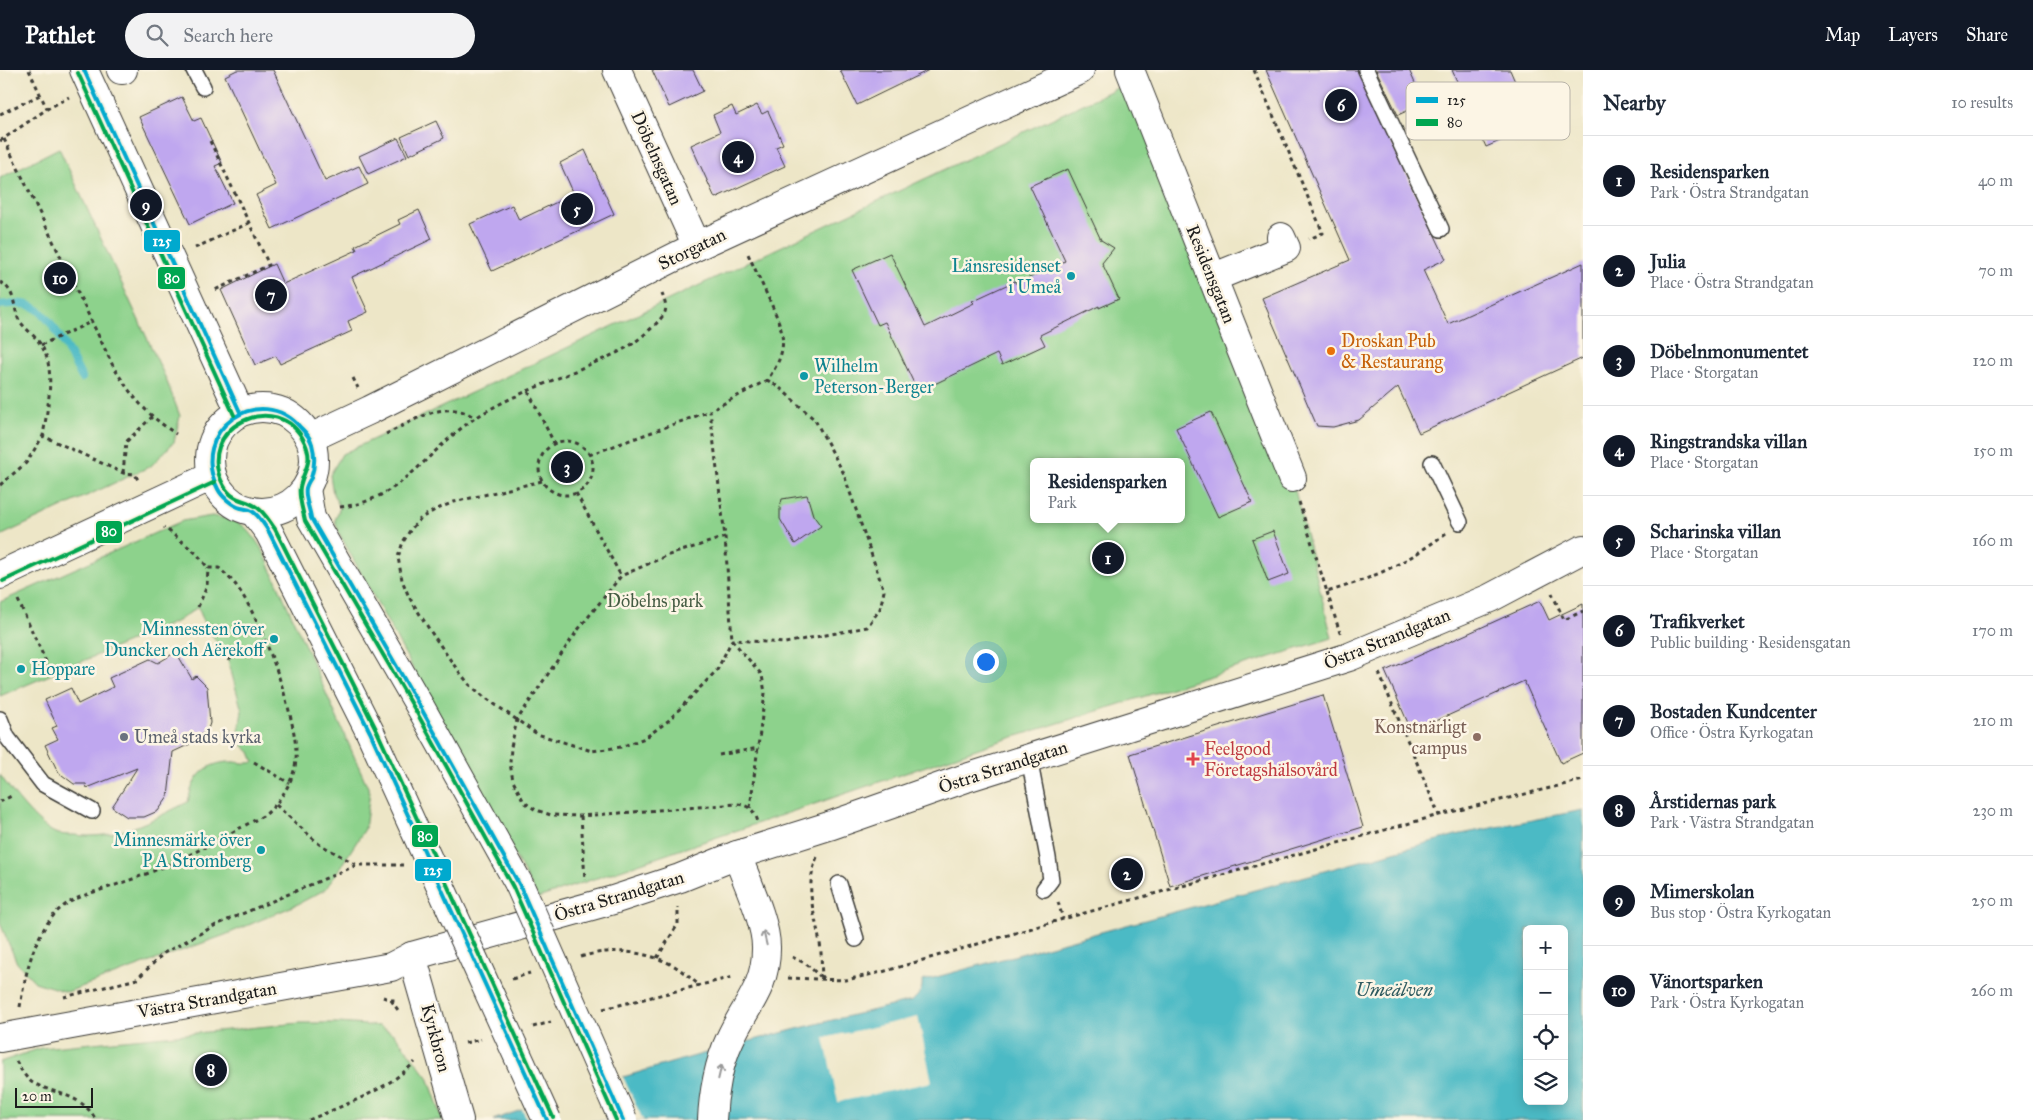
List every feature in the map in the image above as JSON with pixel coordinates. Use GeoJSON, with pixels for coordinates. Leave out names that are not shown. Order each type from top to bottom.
{"type":"FeatureCollection","features":[{"type":"Feature","properties":{"kind":"street"},"geometry":{"type":"LineString","coordinates":[[84,70],[240,412]]}},
{"type":"Feature","properties":{"kind":"street","name":"Döbelnsgatan"},"geometry":{"type":"LineString","coordinates":[[617,70],[697,246]]}},
{"type":"Feature","properties":{"kind":"street","name":"Storgatan"},"geometry":{"type":"LineString","coordinates":[[310,438],[697,246],[1080,70]]}},
{"type":"Feature","properties":{"kind":"street","name":"Residensgatan"},"geometry":{"type":"LineString","coordinates":[[1130,70],[1292,478]]}},
{"type":"Feature","properties":{"kind":"street"},"geometry":{"type":"LineString","coordinates":[[1212,278],[1284,243]]}},
{"type":"Feature","properties":{"kind":"street"},"geometry":{"type":"LineString","coordinates":[[255,408],[282,411],[298,422],[310,438],[315,461],[312,475],[306,489],[285,507],[267,512],[252,511],[238,507],[219,490],[212,476],[211,446],[226,422],[240,412],[255,408]]}},
{"type":"Feature","properties":{"kind":"street"},"geometry":{"type":"LineString","coordinates":[[0,575],[212,476]]}},
{"type":"Feature","properties":{"kind":"street"},"geometry":{"type":"LineString","coordinates":[[306,489],[311,518],[422,710],[519,884],[623,1120]]}},
{"type":"Feature","properties":{"kind":"street"},"geometry":{"type":"LineString","coordinates":[[252,511],[269,532],[370,732],[547,1120]]}},
{"type":"Feature","properties":{"kind":"street","name":"Östra Strandgatan"},"geometry":{"type":"LineString","coordinates":[[412,956],[613,900],[680,878],[737,855],[829,826],[966,778],[1349,656],[1490,598],[1583,549]]}},
{"type":"Feature","properties":{"kind":"street"},"geometry":{"type":"LineString","coordinates":[[712,1120],[720,1068],[729,1040],[764,968],[760,919],[737,855]]}},
{"type":"Feature","properties":{"kind":"street","name":"Västra Strandgatan"},"geometry":{"type":"LineString","coordinates":[[6,1048],[391,967],[412,956]]}},
{"type":"Feature","properties":{"kind":"street","name":"Kyrkbron"},"geometry":{"type":"LineString","coordinates":[[412,956],[459,1120]]}},
{"type":"Feature","properties":{"kind":"lane"},"geometry":{"type":"LineString","coordinates":[[194,70],[203,87]]}},
{"type":"Feature","properties":{"kind":"lane"},"geometry":{"type":"LineString","coordinates":[[1366,70],[1441,229]]}},
{"type":"Feature","properties":{"kind":"lane"},"geometry":{"type":"LineString","coordinates":[[1432,463],[1460,522]]}},
{"type":"Feature","properties":{"kind":"lane"},"geometry":{"type":"LineString","coordinates":[[0,719],[7,736],[42,784],[92,810]]}},
{"type":"Feature","properties":{"kind":"lane"},"geometry":{"type":"LineString","coordinates":[[1029,758],[1051,880],[1044,889]]}},
{"type":"Feature","properties":{"kind":"lane"},"geometry":{"type":"LineString","coordinates":[[839,884],[856,939]]}},
{"type":"Feature","properties":{"kind":"path"},"geometry":{"type":"LineString","coordinates":[[29,70],[47,109],[2,140],[114,368],[127,388],[152,418],[176,434]]}},
{"type":"Feature","properties":{"kind":"path"},"geometry":{"type":"LineString","coordinates":[[1254,70],[1323,233],[1284,243]]}},
{"type":"Feature","properties":{"kind":"path"},"geometry":{"type":"LineString","coordinates":[[0,114],[40,95]]}},
{"type":"Feature","properties":{"kind":"path"},"geometry":{"type":"LineString","coordinates":[[210,141],[269,265],[215,290]]}},
{"type":"Feature","properties":{"kind":"path"},"geometry":{"type":"LineString","coordinates":[[196,248],[249,223]]}},
{"type":"Feature","properties":{"kind":"path"},"geometry":{"type":"LineString","coordinates":[[589,455],[710,412],[766,380],[777,366],[782,346],[781,325],[736,228]]}},
{"type":"Feature","properties":{"kind":"path"},"geometry":{"type":"LineString","coordinates":[[340,507],[355,506],[389,491],[414,472],[451,436],[475,418],[494,407],[614,354],[635,342],[664,312],[666,305],[649,270]]}},
{"type":"Feature","properties":{"kind":"path"},"geometry":{"type":"LineString","coordinates":[[0,282],[12,293],[19,320],[41,345],[48,366],[49,385],[49,401],[43,436],[26,463],[0,485]]}},
{"type":"Feature","properties":{"kind":"path"},"geometry":{"type":"LineString","coordinates":[[41,345],[91,322]]}},
{"type":"Feature","properties":{"kind":"path"},"geometry":{"type":"LineString","coordinates":[[732,640],[785,643],[867,627],[880,609],[884,591],[843,472],[815,420],[780,388],[766,380]]}},
{"type":"Feature","properties":{"kind":"path"},"geometry":{"type":"LineString","coordinates":[[528,391],[554,443]]}},
{"type":"Feature","properties":{"kind":"path"},"geometry":{"type":"LineString","coordinates":[[382,436],[434,411],[444,409],[466,412],[475,418]]}},
{"type":"Feature","properties":{"kind":"path"},"geometry":{"type":"LineString","coordinates":[[542,481],[454,502],[422,518],[411,529],[403,542],[398,557],[402,580],[409,597],[456,668],[470,684],[517,720],[537,734],[592,751],[621,747],[645,738],[668,721],[717,670],[732,640],[725,537],[710,412]]}},
{"type":"Feature","properties":{"kind":"path"},"geometry":{"type":"LineString","coordinates":[[123,472],[126,442],[152,418]]}},
{"type":"Feature","properties":{"kind":"path"},"geometry":{"type":"LineString","coordinates":[[43,436],[123,472],[135,474],[164,526],[197,554],[208,568],[207,586],[198,607]]}},
{"type":"Feature","properties":{"kind":"path"},"geometry":{"type":"LineString","coordinates":[[570,441],[578,444],[589,455],[592,473],[584,488],[576,492],[560,494],[547,487],[542,481],[539,464],[547,448],[554,443],[570,441]]}},
{"type":"Feature","properties":{"kind":"path"},"geometry":{"type":"LineString","coordinates":[[1292,478],[1328,592],[1359,582],[1400,565],[1460,522]]}},
{"type":"Feature","properties":{"kind":"path"},"geometry":{"type":"LineString","coordinates":[[576,492],[621,576]]}},
{"type":"Feature","properties":{"kind":"path"},"geometry":{"type":"LineString","coordinates":[[725,537],[666,556],[621,576],[577,630],[517,720],[511,747],[510,763],[513,781],[519,795],[530,806],[544,813],[560,816],[581,816],[744,804],[750,808],[756,817],[760,830]]}},
{"type":"Feature","properties":{"kind":"path"},"geometry":{"type":"LineString","coordinates":[[20,1008],[24,983],[41,933],[54,914],[75,898],[171,864],[265,815],[276,805],[288,783],[296,762],[296,745],[284,695],[265,641],[250,608],[235,583],[219,568],[208,568]]}},
{"type":"Feature","properties":{"kind":"path"},"geometry":{"type":"LineString","coordinates":[[1549,586],[1564,620],[1583,611]]}},
{"type":"Feature","properties":{"kind":"path"},"geometry":{"type":"LineString","coordinates":[[18,600],[52,675]]}},
{"type":"Feature","properties":{"kind":"path"},"geometry":{"type":"LineString","coordinates":[[732,640],[762,675],[765,693],[750,808]]}},
{"type":"Feature","properties":{"kind":"path"},"geometry":{"type":"LineString","coordinates":[[228,660],[265,641]]}},
{"type":"Feature","properties":{"kind":"path"},"geometry":{"type":"LineString","coordinates":[[1376,665],[1439,815]]}},
{"type":"Feature","properties":{"kind":"path"},"geometry":{"type":"LineString","coordinates":[[719,756],[759,748]]}},
{"type":"Feature","properties":{"kind":"path"},"geometry":{"type":"LineString","coordinates":[[254,762],[288,783]]}},
{"type":"Feature","properties":{"kind":"path"},"geometry":{"type":"LineString","coordinates":[[764,968],[787,978],[846,980],[882,972],[1073,916],[1439,815],[1583,780]]}},
{"type":"Feature","properties":{"kind":"path"},"geometry":{"type":"LineString","coordinates":[[0,802],[14,795]]}},
{"type":"Feature","properties":{"kind":"path"},"geometry":{"type":"LineString","coordinates":[[56,999],[137,979],[164,953],[216,924],[357,865],[319,844],[276,805]]}},
{"type":"Feature","properties":{"kind":"path"},"geometry":{"type":"LineString","coordinates":[[581,816],[585,883]]}},
{"type":"Feature","properties":{"kind":"path"},"geometry":{"type":"LineString","coordinates":[[819,852],[810,878],[810,896],[820,940],[822,978]]}},
{"type":"Feature","properties":{"kind":"path"},"geometry":{"type":"LineString","coordinates":[[698,985],[764,968],[805,963],[822,978]]}},
{"type":"Feature","properties":{"kind":"path"},"geometry":{"type":"LineString","coordinates":[[14,1010],[29,1006]]}},
{"type":"Feature","properties":{"kind":"path"},"geometry":{"type":"LineString","coordinates":[[6,1048],[31,1082],[68,1095],[81,1102],[91,1111],[96,1120]]}},
{"type":"Feature","properties":{"kind":"path"},"geometry":{"type":"LineString","coordinates":[[309,1120],[371,1094],[394,1080],[414,1063],[418,1057]]}},
{"type":"Feature","properties":{"kind":"green space","name":"Döbelns park"},"geometry":{"type":"Polygon","coordinates":[[[1134,80],[1292,478],[1332,638],[988,745],[538,898],[339,533],[335,520],[340,507],[333,494],[330,475],[342,454],[1134,80]]]}},
{"type":"Feature","properties":{"kind":"green space"},"geometry":{"type":"Polygon","coordinates":[[[59,148],[166,379],[180,416],[174,442],[151,466],[0,536],[0,178],[59,148]]]}},
{"type":"Feature","properties":{"kind":"green space"},"geometry":{"type":"Polygon","coordinates":[[[212,516],[231,520],[243,526],[263,551],[370,792],[365,829],[326,889],[298,904],[225,935],[67,992],[35,982],[17,963],[0,923],[0,775],[25,807],[48,829],[59,834],[89,836],[104,835],[133,828],[188,802],[190,792],[198,777],[209,767],[225,762],[254,762],[250,752],[243,746],[239,731],[242,711],[228,660],[204,622],[198,607],[178,621],[0,696],[0,602],[182,521],[212,516]]]}},
{"type":"Feature","properties":{"kind":"green space"},"geometry":{"type":"Polygon","coordinates":[[[300,1023],[379,1026],[395,1035],[428,1077],[443,1120],[0,1120],[0,1062],[41,1048],[300,1023]]]}},
{"type":"Feature","properties":{"kind":"water","name":"Umeälven"},"geometry":{"type":"Polygon","coordinates":[[[1583,810],[1583,1120],[493,1120],[596,1085],[701,1054],[912,1001],[920,992],[922,981],[1456,835],[1583,810]]]}},
{"type":"Feature","properties":{"kind":"pier"},"geometry":{"type":"Polygon","coordinates":[[[918,1017],[932,1082],[838,1102],[824,1038],[918,1017]]]}},
{"type":"Feature","properties":{"kind":"pier"},"geometry":{"type":"Polygon","coordinates":[[[622,1075],[643,1120],[527,1120],[521,1107],[622,1075]]]}},
{"type":"Feature","properties":{"kind":"building"},"geometry":{"type":"Polygon","coordinates":[[[237,70],[273,70],[325,181],[359,166],[368,184],[272,229],[256,195],[276,185],[225,76],[237,70]]]}},
{"type":"Feature","properties":{"kind":"building"},"geometry":{"type":"Polygon","coordinates":[[[652,70],[693,70],[703,91],[669,107],[652,70]]]}},
{"type":"Feature","properties":{"kind":"building"},"geometry":{"type":"Polygon","coordinates":[[[840,70],[929,70],[857,105],[840,70]]]}},
{"type":"Feature","properties":{"kind":"building"},"geometry":{"type":"Polygon","coordinates":[[[1266,70],[1357,70],[1446,259],[1423,270],[1448,324],[1583,263],[1583,358],[1419,433],[1398,387],[1359,420],[1333,427],[1317,426],[1262,298],[1350,260],[1266,70]]]}},
{"type":"Feature","properties":{"kind":"building"},"geometry":{"type":"Polygon","coordinates":[[[1376,70],[1409,70],[1414,82],[1406,82],[1406,111],[1398,115],[1376,70]]]}},
{"type":"Feature","properties":{"kind":"building"},"geometry":{"type":"Polygon","coordinates":[[[1452,70],[1510,70],[1515,82],[1457,82],[1452,70]]]}},
{"type":"Feature","properties":{"kind":"building"},"geometry":{"type":"Polygon","coordinates":[[[182,97],[194,121],[201,118],[222,163],[215,166],[233,203],[190,224],[139,117],[182,97]]]}},
{"type":"Feature","properties":{"kind":"building"},"geometry":{"type":"Polygon","coordinates":[[[757,105],[762,114],[768,111],[783,144],[776,147],[785,166],[715,198],[691,145],[720,132],[713,115],[732,106],[736,115],[757,105]]]}},
{"type":"Feature","properties":{"kind":"building"},"geometry":{"type":"Polygon","coordinates":[[[436,121],[444,138],[409,155],[401,137],[436,121]]]}},
{"type":"Feature","properties":{"kind":"building"},"geometry":{"type":"Polygon","coordinates":[[[398,138],[407,156],[368,174],[359,156],[398,138]]]}},
{"type":"Feature","properties":{"kind":"building"},"geometry":{"type":"Polygon","coordinates":[[[1483,140],[1502,140],[1486,147],[1483,140]]]}},
{"type":"Feature","properties":{"kind":"building"},"geometry":{"type":"Polygon","coordinates":[[[585,150],[614,214],[492,271],[470,224],[512,205],[519,220],[574,194],[560,163],[585,150]]]}},
{"type":"Feature","properties":{"kind":"building","name":"Länsresidenset i Umeå"},"geometry":{"type":"Polygon","coordinates":[[[1068,169],[1101,240],[1114,248],[1102,263],[1119,299],[1099,308],[1099,306],[1040,335],[1045,345],[1002,365],[997,354],[918,392],[885,322],[878,325],[852,270],[890,253],[925,327],[974,303],[972,301],[1015,281],[1016,284],[1065,261],[1030,186],[1068,169]]]}},
{"type":"Feature","properties":{"kind":"building"},"geometry":{"type":"Polygon","coordinates":[[[419,210],[432,239],[352,277],[368,312],[348,321],[352,331],[280,364],[276,356],[255,365],[221,290],[274,264],[283,284],[357,250],[355,246],[400,224],[398,220],[419,210]]]}},
{"type":"Feature","properties":{"kind":"building"},"geometry":{"type":"Polygon","coordinates":[[[1211,412],[1252,502],[1218,517],[1176,428],[1211,412]]]}},
{"type":"Feature","properties":{"kind":"building"},"geometry":{"type":"Polygon","coordinates":[[[807,495],[813,515],[821,526],[795,544],[780,519],[782,499],[807,495]]]}},
{"type":"Feature","properties":{"kind":"building"},"geometry":{"type":"Polygon","coordinates":[[[1273,531],[1289,574],[1268,582],[1252,539],[1273,531]]]}},
{"type":"Feature","properties":{"kind":"building"},"geometry":{"type":"Polygon","coordinates":[[[1540,601],[1549,620],[1583,604],[1583,753],[1561,763],[1524,681],[1412,732],[1385,671],[1540,601]]]}},
{"type":"Feature","properties":{"kind":"building","name":"Umeå stads kyrka"},"geometry":{"type":"Polygon","coordinates":[[[176,652],[192,679],[196,676],[207,687],[210,723],[207,732],[192,738],[190,744],[173,752],[168,797],[158,811],[144,817],[127,817],[112,807],[137,768],[87,788],[86,784],[74,784],[58,772],[45,745],[58,739],[52,728],[57,726],[45,700],[71,688],[78,704],[113,687],[109,678],[150,659],[158,663],[176,652]]]}},
{"type":"Feature","properties":{"kind":"building"},"geometry":{"type":"Polygon","coordinates":[[[1323,695],[1363,827],[1170,886],[1130,754],[1323,695]]]}},
{"type":"Feature","properties":{"kind":"waterway"},"geometry":{"type":"LineString","coordinates":[[0,305],[23,304],[39,310],[67,349],[82,378]]}},
{"type":"Feature","properties":{"kind":"transit line","name":"125"},"geometry":{"type":"LineString","coordinates":[[84,70],[240,412]]}},
{"type":"Feature","properties":{"kind":"transit line","name":"80"},"geometry":{"type":"LineString","coordinates":[[78,73],[234,415]]}},
{"type":"Feature","properties":{"kind":"transit line","name":"125"},"geometry":{"type":"LineString","coordinates":[[547,1120],[370,732],[269,532],[255,513],[231,503],[218,489],[211,468],[212,448],[220,432],[232,419],[249,411],[266,409],[284,414],[301,428],[310,439],[314,452],[314,465],[307,485],[306,499],[311,518],[422,710],[519,884],[623,1120]]}},
{"type":"Feature","properties":{"kind":"transit line","name":"80"},"geometry":{"type":"LineString","coordinates":[[553,1117],[376,729],[275,529],[258,508],[234,497],[224,486],[217,465],[219,447],[228,432],[242,421],[259,416],[277,418],[293,426],[305,443],[308,461],[301,481],[300,491],[305,521],[417,713],[513,887],[616,1120]]}},
{"type":"Feature","properties":{"kind":"transit line","name":"80"},"geometry":{"type":"LineString","coordinates":[[3,581],[215,482]]}},
{"type":"Feature","properties":{"kind":"place","name":"Trafikverket"},"geometry":{"type":"Point","coordinates":[1341,105]}},
{"type":"Feature","properties":{"kind":"place","name":"Ringstrandska villan"},"geometry":{"type":"Point","coordinates":[738,157]}},
{"type":"Feature","properties":{"kind":"place","name":"Mimerskolan"},"geometry":{"type":"Point","coordinates":[146,205]}},
{"type":"Feature","properties":{"kind":"place","name":"Scharinska villan"},"geometry":{"type":"Point","coordinates":[577,209]}},
{"type":"Feature","properties":{"kind":"place","name":"Länsresidenset i Umeå"},"geometry":{"type":"Point","coordinates":[1071,276]}},
{"type":"Feature","properties":{"kind":"place","name":"Vänortsparken"},"geometry":{"type":"Point","coordinates":[60,278]}},
{"type":"Feature","properties":{"kind":"place","name":"Bostaden Kundcenter"},"geometry":{"type":"Point","coordinates":[271,295]}},
{"type":"Feature","properties":{"kind":"place","name":"Droskan Pub & Restaurang"},"geometry":{"type":"Point","coordinates":[1331,351]}},
{"type":"Feature","properties":{"kind":"place","name":"Wilhelm Peterson-Berger"},"geometry":{"type":"Point","coordinates":[804,376]}},
{"type":"Feature","properties":{"kind":"place","name":"Döbelnmonumentet"},"geometry":{"type":"Point","coordinates":[567,467]}},
{"type":"Feature","properties":{"kind":"place","name":"Residensparken"},"geometry":{"type":"Point","coordinates":[1108,558]}},
{"type":"Feature","properties":{"kind":"place","name":"Minnessten över Duncker och Aërekoff"},"geometry":{"type":"Point","coordinates":[274,639]}},
{"type":"Feature","properties":{"kind":"place","name":"Hoppare"},"geometry":{"type":"Point","coordinates":[21,669]}},
{"type":"Feature","properties":{"kind":"place","name":"Umeå stads kyrka"},"geometry":{"type":"Point","coordinates":[124,737]}},
{"type":"Feature","properties":{"kind":"place","name":"Konstnärligt campus"},"geometry":{"type":"Point","coordinates":[1477,737]}},
{"type":"Feature","properties":{"kind":"place","name":"Feelgood Företagshälsovård"},"geometry":{"type":"Point","coordinates":[1193,759]}},
{"type":"Feature","properties":{"kind":"place","name":"Minnesmärke över P A Stromberg"},"geometry":{"type":"Point","coordinates":[261,850]}},
{"type":"Feature","properties":{"kind":"place","name":"Julia"},"geometry":{"type":"Point","coordinates":[1127,874]}},
{"type":"Feature","properties":{"kind":"place","name":"Årstidernas park"},"geometry":{"type":"Point","coordinates":[211,1070]}}]}
